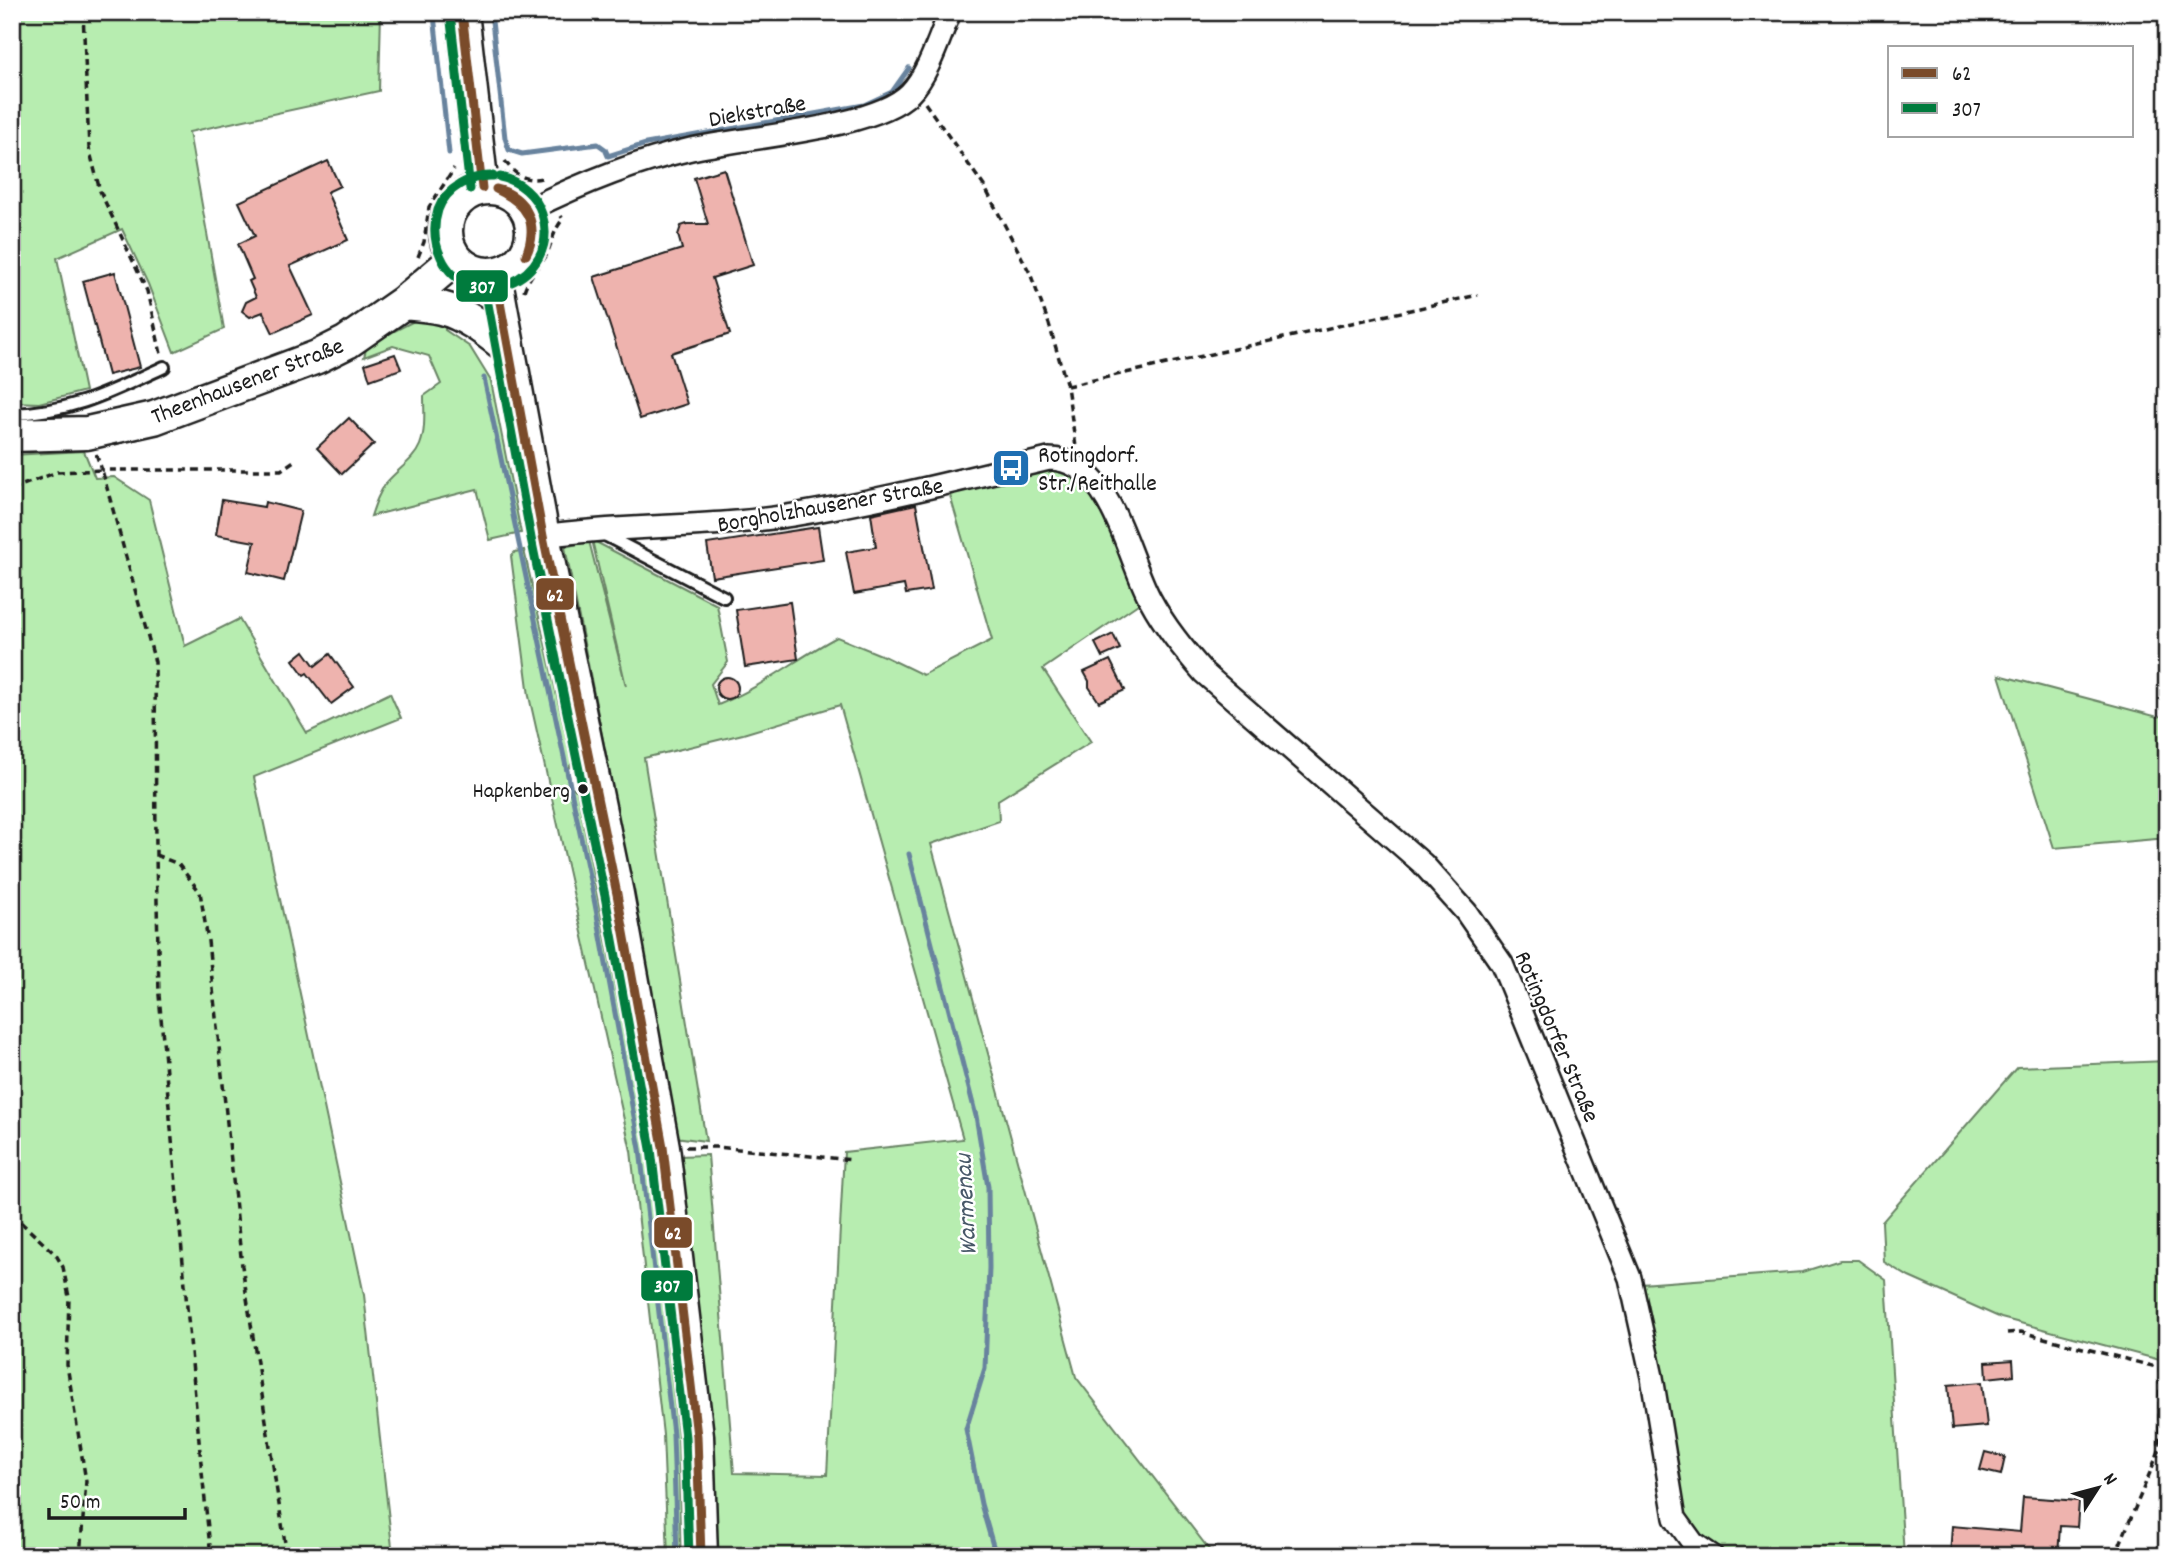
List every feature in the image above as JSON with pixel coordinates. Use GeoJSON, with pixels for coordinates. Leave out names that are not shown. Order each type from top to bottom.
{"type":"FeatureCollection","features":[{"type":"Feature","properties":{"kind":"main road"},"geometry":{"type":"LineString","coordinates":[[462,12],[480,174],[495,188],[508,192],[519,200],[527,210],[533,230],[528,251],[514,267],[495,275],[480,274],[466,268],[455,259],[446,238],[448,216],[480,174]]}},
{"type":"Feature","properties":{"kind":"main road","name":"Theenhausener Straße"},"geometry":{"type":"LineString","coordinates":[[12,435],[87,433],[154,418],[317,357],[347,342],[402,303],[455,259]]}},
{"type":"Feature","properties":{"kind":"main road"},"geometry":{"type":"LineString","coordinates":[[495,275],[542,536],[617,894],[663,1147],[697,1436],[701,1556]]}},
{"type":"Feature","properties":{"kind":"main road"},"geometry":{"type":"LineString","coordinates":[[402,303],[442,308],[457,314],[507,347]]}},
{"type":"Feature","properties":{"kind":"street"},"geometry":{"type":"LineString","coordinates":[[912,92],[950,12]]}},
{"type":"Feature","properties":{"kind":"street","name":"Diekstraße"},"geometry":{"type":"LineString","coordinates":[[527,210],[596,178],[632,165],[692,149],[866,118],[912,92]]}},
{"type":"Feature","properties":{"kind":"street","name":"Borgholzhausener Straße"},"geometry":{"type":"LineString","coordinates":[[542,536],[593,529],[701,526],[792,516],[947,484],[1049,459],[1062,459],[1073,463]]}},
{"type":"Feature","properties":{"kind":"street","name":"Rotingdorfer Straße"},"geometry":{"type":"LineString","coordinates":[[1073,463],[1087,472],[1097,485],[1114,515],[1149,598],[1174,638],[1204,673],[1423,864],[1465,912],[1502,964],[1630,1278],[1652,1377],[1675,1518],[1693,1543],[1712,1556]]}},
{"type":"Feature","properties":{"kind":"lane"},"geometry":{"type":"LineString","coordinates":[[12,414],[43,413],[94,400],[164,367]]}},
{"type":"Feature","properties":{"kind":"lane"},"geometry":{"type":"LineString","coordinates":[[593,529],[724,597]]}},
{"type":"Feature","properties":{"kind":"path"},"geometry":{"type":"LineString","coordinates":[[83,12],[89,148],[100,191],[147,291],[164,367]]}},
{"type":"Feature","properties":{"kind":"path"},"geometry":{"type":"LineString","coordinates":[[912,92],[929,107],[984,186],[1030,273],[1049,324],[1067,386],[1076,447],[1073,463]]}},
{"type":"Feature","properties":{"kind":"path"},"geometry":{"type":"LineString","coordinates":[[416,258],[424,242],[429,207],[434,196],[449,178],[455,162],[480,174]]}},
{"type":"Feature","properties":{"kind":"path"},"geometry":{"type":"LineString","coordinates":[[1067,386],[1478,295]]}},
{"type":"Feature","properties":{"kind":"path"},"geometry":{"type":"LineString","coordinates":[[87,433],[102,470],[155,662],[159,995],[211,1556]]}},
{"type":"Feature","properties":{"kind":"path"},"geometry":{"type":"LineString","coordinates":[[12,489],[57,472],[281,470],[294,461]]}},
{"type":"Feature","properties":{"kind":"path"},"geometry":{"type":"LineString","coordinates":[[156,855],[178,864],[200,892],[242,1266],[287,1556]]}},
{"type":"Feature","properties":{"kind":"path"},"geometry":{"type":"LineString","coordinates":[[663,1147],[717,1147],[853,1160]]}},
{"type":"Feature","properties":{"kind":"path"},"geometry":{"type":"LineString","coordinates":[[12,1214],[56,1255],[64,1267],[69,1297],[68,1365],[86,1480],[80,1556]]}},
{"type":"Feature","properties":{"kind":"path"},"geometry":{"type":"LineString","coordinates":[[2007,1333],[2021,1332],[2160,1368]]}},
{"type":"Feature","properties":{"kind":"path"},"geometry":{"type":"LineString","coordinates":[[2115,1556],[2159,1451],[2160,1368],[2167,1355]]}},
{"type":"Feature","properties":{"kind":"green space"},"geometry":{"type":"Polygon","coordinates":[[[12,12],[381,12],[379,91],[189,132],[224,329],[174,352],[148,284],[122,229],[57,258],[85,391],[39,403],[12,402],[12,12]]]}},
{"type":"Feature","properties":{"kind":"green space"},"geometry":{"type":"Polygon","coordinates":[[[414,321],[447,321],[445,330],[470,347],[491,381],[521,533],[490,540],[477,489],[371,516],[384,486],[410,460],[420,445],[424,396],[441,384],[429,356],[393,346],[364,357],[367,345],[414,321]]]}},
{"type":"Feature","properties":{"kind":"green space"},"geometry":{"type":"Polygon","coordinates":[[[84,451],[95,478],[114,477],[149,500],[185,646],[239,619],[307,733],[390,693],[401,718],[254,777],[364,1295],[393,1556],[12,1556],[12,455],[84,451]]]}},
{"type":"Feature","properties":{"kind":"green space"},"geometry":{"type":"Polygon","coordinates":[[[1060,467],[1082,479],[1108,520],[1141,602],[1043,669],[1091,742],[998,800],[999,821],[931,844],[1076,1377],[1214,1556],[714,1556],[678,1156],[708,1155],[734,1473],[827,1475],[844,1152],[963,1139],[840,705],[743,734],[644,758],[706,1141],[675,1137],[635,902],[565,547],[589,541],[626,686],[592,540],[717,605],[728,662],[711,684],[718,705],[749,690],[837,637],[923,675],[992,640],[949,492],[1060,467]]]}},
{"type":"Feature","properties":{"kind":"green space"},"geometry":{"type":"Polygon","coordinates":[[[524,550],[572,763],[568,769],[571,786],[577,791],[646,1146],[678,1435],[681,1556],[668,1556],[663,1435],[631,1151],[529,696],[511,556],[524,550]]]}},
{"type":"Feature","properties":{"kind":"green space"},"geometry":{"type":"Polygon","coordinates":[[[1999,675],[2158,717],[2167,714],[2167,838],[2054,848],[1999,675]]]}},
{"type":"Feature","properties":{"kind":"green space"},"geometry":{"type":"Polygon","coordinates":[[[2167,1061],[2167,1344],[2160,1360],[2001,1318],[1909,1277],[1884,1262],[1882,1222],[2017,1067],[2167,1061]]]}},
{"type":"Feature","properties":{"kind":"green space"},"geometry":{"type":"Polygon","coordinates":[[[1840,1260],[1858,1260],[1886,1280],[1904,1556],[1731,1556],[1701,1536],[1683,1508],[1642,1284],[1802,1272],[1840,1260]]]}},
{"type":"Feature","properties":{"kind":"building"},"geometry":{"type":"Polygon","coordinates":[[[328,161],[340,186],[327,192],[348,240],[290,266],[313,315],[273,333],[263,312],[250,317],[242,311],[246,302],[256,297],[249,281],[253,279],[238,244],[255,236],[239,202],[328,161]]]}},
{"type":"Feature","properties":{"kind":"building"},"geometry":{"type":"Polygon","coordinates":[[[724,169],[753,265],[712,278],[730,334],[671,353],[687,404],[640,419],[594,277],[682,249],[678,235],[681,226],[708,224],[694,178],[724,169]]]}},
{"type":"Feature","properties":{"kind":"building"},"geometry":{"type":"Polygon","coordinates":[[[115,272],[140,367],[108,375],[83,281],[115,272]]]}},
{"type":"Feature","properties":{"kind":"building"},"geometry":{"type":"Polygon","coordinates":[[[395,354],[401,369],[370,380],[365,364],[395,354]]]}},
{"type":"Feature","properties":{"kind":"building"},"geometry":{"type":"Polygon","coordinates":[[[349,418],[374,444],[342,474],[317,448],[349,418]]]}},
{"type":"Feature","properties":{"kind":"building"},"geometry":{"type":"Polygon","coordinates":[[[222,500],[264,507],[265,502],[301,511],[284,581],[248,572],[255,542],[216,535],[222,500]]]}},
{"type":"Feature","properties":{"kind":"building"},"geometry":{"type":"Polygon","coordinates":[[[916,504],[932,590],[906,594],[904,585],[854,594],[846,552],[876,547],[871,514],[916,504]]]}},
{"type":"Feature","properties":{"kind":"building"},"geometry":{"type":"Polygon","coordinates":[[[818,527],[823,560],[712,577],[707,544],[818,527]]]}},
{"type":"Feature","properties":{"kind":"building"},"geometry":{"type":"Polygon","coordinates":[[[790,602],[798,659],[745,667],[736,610],[790,602]]]}},
{"type":"Feature","properties":{"kind":"building"},"geometry":{"type":"Polygon","coordinates":[[[1113,634],[1120,649],[1102,657],[1095,643],[1113,634]]]}},
{"type":"Feature","properties":{"kind":"building"},"geometry":{"type":"Polygon","coordinates":[[[304,651],[315,666],[330,654],[354,687],[331,704],[293,660],[304,651]]]}},
{"type":"Feature","properties":{"kind":"building"},"geometry":{"type":"Polygon","coordinates":[[[1110,660],[1125,690],[1099,702],[1089,687],[1084,672],[1110,660]]]}},
{"type":"Feature","properties":{"kind":"building"},"geometry":{"type":"Polygon","coordinates":[[[723,677],[731,677],[738,684],[738,692],[731,699],[723,699],[716,692],[716,684],[723,677]]]}},
{"type":"Feature","properties":{"kind":"building"},"geometry":{"type":"Polygon","coordinates":[[[2013,1360],[2014,1375],[1987,1378],[1986,1362],[2013,1360]]]}},
{"type":"Feature","properties":{"kind":"building"},"geometry":{"type":"Polygon","coordinates":[[[1982,1382],[1987,1426],[1952,1429],[1948,1385],[1982,1382]]]}},
{"type":"Feature","properties":{"kind":"building"},"geometry":{"type":"Polygon","coordinates":[[[1985,1452],[2005,1457],[2001,1475],[1980,1470],[1985,1452]]]}},
{"type":"Feature","properties":{"kind":"building"},"geometry":{"type":"Polygon","coordinates":[[[2023,1497],[2079,1501],[2077,1527],[2060,1526],[2058,1556],[1950,1556],[1952,1526],[2020,1532],[2023,1497]]]}},
{"type":"Feature","properties":{"kind":"waterway"},"geometry":{"type":"LineString","coordinates":[[491,12],[505,138],[509,150],[522,154],[598,144],[605,149],[608,156],[646,144],[864,105],[892,92],[909,68]]}},
{"type":"Feature","properties":{"kind":"waterway"},"geometry":{"type":"LineString","coordinates":[[434,15],[449,153]]}},
{"type":"Feature","properties":{"kind":"waterway"},"geometry":{"type":"LineString","coordinates":[[484,378],[595,904],[640,1149],[673,1434],[677,1556]]}},
{"type":"Feature","properties":{"kind":"waterway","name":"Warmenau"},"geometry":{"type":"LineString","coordinates":[[909,854],[976,1116],[988,1187],[989,1268],[985,1368],[966,1429],[981,1504],[996,1556]]}},
{"type":"Feature","properties":{"kind":"transit line","name":"62"},"geometry":{"type":"LineString","coordinates":[[462,12],[482,188]]}},
{"type":"Feature","properties":{"kind":"transit line","name":"307"},"geometry":{"type":"LineString","coordinates":[[450,13],[470,189]]}},
{"type":"Feature","properties":{"kind":"transit line","name":"307"},"geometry":{"type":"LineString","coordinates":[[493,176],[484,176],[460,184],[447,195],[436,216],[436,240],[441,257],[454,275],[471,285],[490,287],[509,283],[526,272],[539,257],[545,237],[542,214],[536,201],[520,185],[500,177]]}},
{"type":"Feature","properties":{"kind":"transit line","name":"62"},"geometry":{"type":"LineString","coordinates":[[496,189],[516,198],[528,214],[532,234],[526,255]]}},
{"type":"Feature","properties":{"kind":"transit line","name":"62"},"geometry":{"type":"LineString","coordinates":[[496,189],[516,201],[528,215],[531,232],[526,255]]}},
{"type":"Feature","properties":{"kind":"transit line","name":"62"},"geometry":{"type":"LineString","coordinates":[[495,275],[543,536],[617,894],[663,1147],[697,1436],[701,1556]]}},
{"type":"Feature","properties":{"kind":"transit line","name":"307"},"geometry":{"type":"LineString","coordinates":[[483,277],[531,538],[605,896],[651,1149],[685,1437],[689,1556]]}},
{"type":"Feature","properties":{"kind":"place","name":"Rotingdorf. Str./Reithalle"},"geometry":{"type":"Point","coordinates":[1011,468]}},
{"type":"Feature","properties":{"kind":"place","name":"Hapkenberg"},"geometry":{"type":"Point","coordinates":[583,789]}}]}
